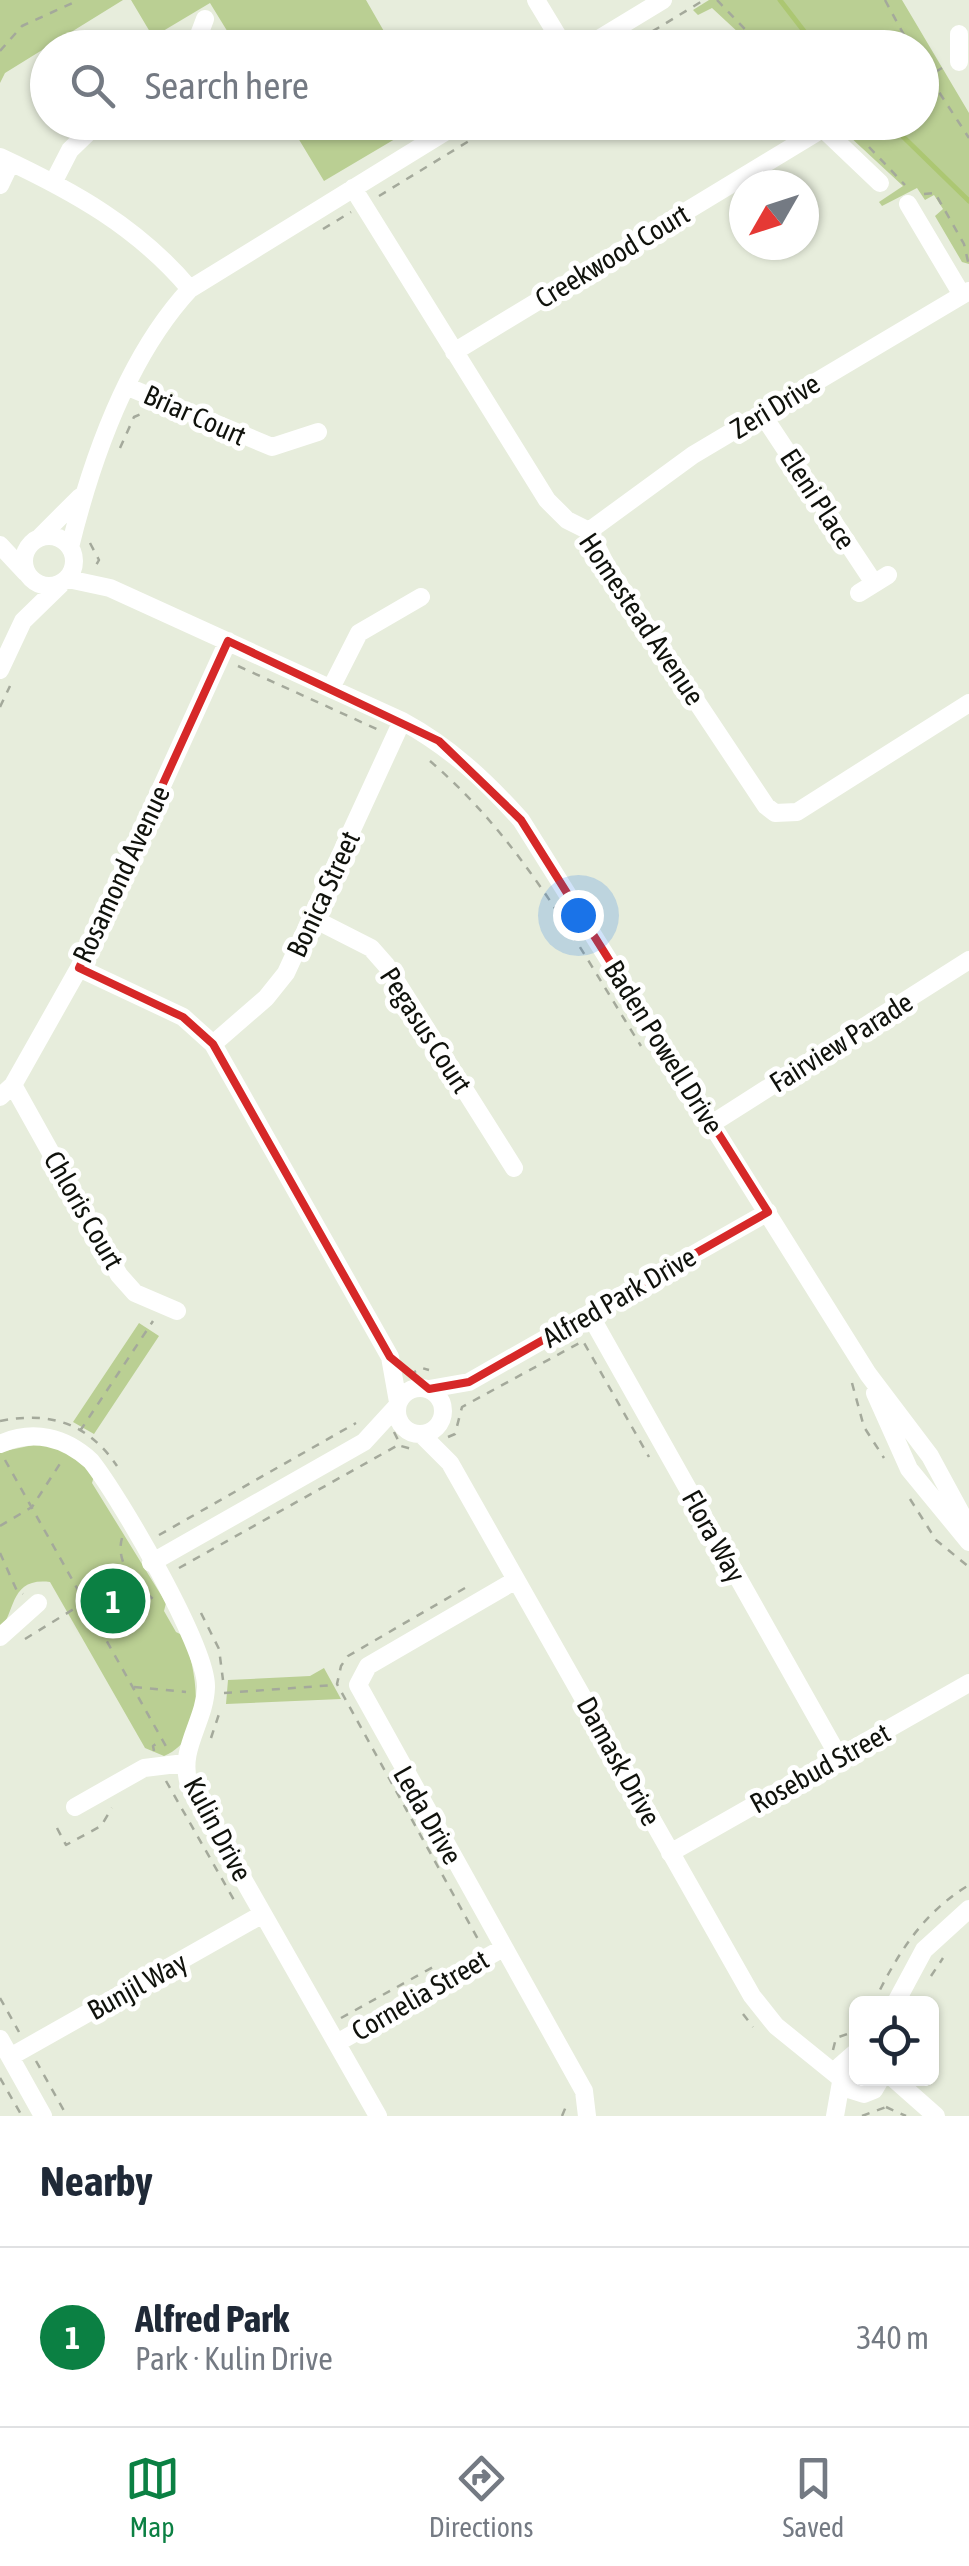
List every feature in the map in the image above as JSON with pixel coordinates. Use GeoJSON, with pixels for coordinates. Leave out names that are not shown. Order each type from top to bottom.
{"type":"FeatureCollection","features":[{"type":"Feature","properties":{"kind":"street"},"geometry":{"type":"LineString","coordinates":[[536,0],[554,30]]}},
{"type":"Feature","properties":{"kind":"street"},"geometry":{"type":"LineString","coordinates":[[613,30],[659,1]]}},
{"type":"Feature","properties":{"kind":"street"},"geometry":{"type":"LineString","coordinates":[[203,30],[205,19]]}},
{"type":"Feature","properties":{"kind":"street"},"geometry":{"type":"LineString","coordinates":[[53,183],[70,150],[80,140]]}},
{"type":"Feature","properties":{"kind":"street"},"geometry":{"type":"LineString","coordinates":[[7,674],[23,621],[25,552],[80,496],[138,390],[161,323],[190,288],[359,196],[436,140]]}},
{"type":"Feature","properties":{"kind":"street","name":"Creekwood Court"},"geometry":{"type":"LineString","coordinates":[[454,352],[796,140]]}},
{"type":"Feature","properties":{"kind":"street","name":"Creekwood Court"},"geometry":{"type":"LineString","coordinates":[[834,140],[880,184]]}},
{"type":"Feature","properties":{"kind":"street"},"geometry":{"type":"LineString","coordinates":[[0,185],[6,160],[107,212],[147,241],[190,288]]}},
{"type":"Feature","properties":{"kind":"street","name":"Homestead Avenue"},"geometry":{"type":"LineString","coordinates":[[359,196],[547,500],[567,520],[589,531],[607,567],[759,797],[775,812],[797,812],[969,703]]}},
{"type":"Feature","properties":{"kind":"street"},"geometry":{"type":"LineString","coordinates":[[908,204],[966,293]]}},
{"type":"Feature","properties":{"kind":"street","name":"Zeri Drive"},"geometry":{"type":"LineString","coordinates":[[589,531],[640,489],[966,293]]}},
{"type":"Feature","properties":{"kind":"street","name":"Briar Court"},"geometry":{"type":"LineString","coordinates":[[138,390],[272,447],[318,432]]}},
{"type":"Feature","properties":{"kind":"street","name":"Eleni Place"},"geometry":{"type":"LineString","coordinates":[[762,414],[874,584]]}},
{"type":"Feature","properties":{"kind":"street"},"geometry":{"type":"LineString","coordinates":[[23,621],[74,568],[71,549],[80,496]]}},
{"type":"Feature","properties":{"kind":"street"},"geometry":{"type":"LineString","coordinates":[[0,535],[60,538],[71,549]]}},
{"type":"Feature","properties":{"kind":"street"},"geometry":{"type":"LineString","coordinates":[[0,545],[27,575],[43,586],[65,581]]}},
{"type":"Feature","properties":{"kind":"street","name":"Baden Powell Drive"},"geometry":{"type":"LineString","coordinates":[[71,549],[110,588],[224,650],[331,688],[398,729],[439,741],[484,780],[521,820],[768,1212],[910,1469],[969,1542]]}},
{"type":"Feature","properties":{"kind":"street","name":"Baden Powell Drive"},"geometry":{"type":"LineString","coordinates":[[65,581],[110,588]]}},
{"type":"Feature","properties":{"kind":"street"},"geometry":{"type":"LineString","coordinates":[[331,688],[358,633],[422,596]]}},
{"type":"Feature","properties":{"kind":"street","name":"Rosamond Avenue"},"geometry":{"type":"LineString","coordinates":[[7,1091],[79,968],[224,650]]}},
{"type":"Feature","properties":{"kind":"street","name":"Bonica Street"},"geometry":{"type":"LineString","coordinates":[[213,1044],[276,986],[314,918],[398,729]]}},
{"type":"Feature","properties":{"kind":"street","name":"Pegasus Court"},"geometry":{"type":"LineString","coordinates":[[314,918],[371,948],[386,965],[514,1168]]}},
{"type":"Feature","properties":{"kind":"street","name":"Fairview Parade"},"geometry":{"type":"LineString","coordinates":[[713,1123],[969,960]]}},
{"type":"Feature","properties":{"kind":"street"},"geometry":{"type":"LineString","coordinates":[[79,968],[183,1018],[213,1044],[390,1357],[440,1399],[443,1424],[433,1430],[364,1442]]}},
{"type":"Feature","properties":{"kind":"street","name":"Chloris Court"},"geometry":{"type":"LineString","coordinates":[[7,1091],[120,1275],[135,1293],[169,1309]]}},
{"type":"Feature","properties":{"kind":"street","name":"Alfred Park Drive"},"geometry":{"type":"LineString","coordinates":[[425,1388],[470,1382],[768,1212]]}},
{"type":"Feature","properties":{"kind":"street","name":"Flora Way"},"geometry":{"type":"LineString","coordinates":[[590,1315],[839,1757]]}},
{"type":"Feature","properties":{"kind":"street"},"geometry":{"type":"LineString","coordinates":[[390,1357],[398,1420],[410,1436]]}},
{"type":"Feature","properties":{"kind":"street","name":"Baden Powell Drive"},"geometry":{"type":"LineString","coordinates":[[859,1376],[930,1456],[969,1528]]}},
{"type":"Feature","properties":{"kind":"street","name":"Alfred Park Drive"},"geometry":{"type":"LineString","coordinates":[[443,1424],[470,1382]]}},
{"type":"Feature","properties":{"kind":"street"},"geometry":{"type":"LineString","coordinates":[[151,1563],[364,1442],[407,1391],[425,1388]]}},
{"type":"Feature","properties":{"kind":"street","name":"Damask Drive"},"geometry":{"type":"LineString","coordinates":[[443,1424],[450,1462],[760,2008],[850,2092],[871,2089]]}},
{"type":"Feature","properties":{"kind":"street"},"geometry":{"type":"LineString","coordinates":[[0,1448],[30,1436],[74,1441]]}},
{"type":"Feature","properties":{"kind":"street","name":"Damask Drive"},"geometry":{"type":"LineString","coordinates":[[410,1436],[450,1462]]}},
{"type":"Feature","properties":{"kind":"street","name":"Kulin Drive"},"geometry":{"type":"LineString","coordinates":[[74,1441],[97,1469],[151,1563],[199,1649],[215,1693],[180,1764],[378,2116]]}},
{"type":"Feature","properties":{"kind":"street"},"geometry":{"type":"LineString","coordinates":[[910,1469],[930,1456]]}},
{"type":"Feature","properties":{"kind":"street","name":"Leda Drive"},"geometry":{"type":"LineString","coordinates":[[516,1580],[376,1660],[358,1680],[363,1701],[495,1952],[584,2091],[587,2116]]}},
{"type":"Feature","properties":{"kind":"street"},"geometry":{"type":"LineString","coordinates":[[8,1640],[38,1603]]}},
{"type":"Feature","properties":{"kind":"street","name":"Rosebud Street"},"geometry":{"type":"LineString","coordinates":[[670,1853],[969,1683]]}},
{"type":"Feature","properties":{"kind":"street"},"geometry":{"type":"LineString","coordinates":[[75,1807],[144,1768],[180,1764]]}},
{"type":"Feature","properties":{"kind":"street"},"geometry":{"type":"LineString","coordinates":[[899,1996],[924,1950],[969,1908]]}},
{"type":"Feature","properties":{"kind":"street","name":"Bunjil Way"},"geometry":{"type":"LineString","coordinates":[[10,2057],[264,1914]]}},
{"type":"Feature","properties":{"kind":"street","name":"Cornelia Street"},"geometry":{"type":"LineString","coordinates":[[337,2043],[495,1952]]}},
{"type":"Feature","properties":{"kind":"street"},"geometry":{"type":"LineString","coordinates":[[0,2039],[44,2116]]}},
{"type":"Feature","properties":{"kind":"street"},"geometry":{"type":"LineString","coordinates":[[805,2046],[849,2051]]}},
{"type":"Feature","properties":{"kind":"street"},"geometry":{"type":"LineString","coordinates":[[835,2116],[842,2061],[849,2056]]}},
{"type":"Feature","properties":{"kind":"street"},"geometry":{"type":"LineString","coordinates":[[844,2116],[871,2089],[936,2116]]}},
{"type":"Feature","properties":{"kind":"path"},"geometry":{"type":"LineString","coordinates":[[0,51],[22,26],[80,0]]}},
{"type":"Feature","properties":{"kind":"path"},"geometry":{"type":"LineString","coordinates":[[655,30],[704,0]]}},
{"type":"Feature","properties":{"kind":"path"},"geometry":{"type":"LineString","coordinates":[[716,0],[745,30]]}},
{"type":"Feature","properties":{"kind":"path"},"geometry":{"type":"LineString","coordinates":[[885,0],[901,30]]}},
{"type":"Feature","properties":{"kind":"path"},"geometry":{"type":"LineString","coordinates":[[939,67],[962,47]]}},
{"type":"Feature","properties":{"kind":"path"},"geometry":{"type":"LineString","coordinates":[[939,93],[969,138]]}},
{"type":"Feature","properties":{"kind":"path"},"geometry":{"type":"LineString","coordinates":[[314,234],[359,196],[466,140]]}},
{"type":"Feature","properties":{"kind":"path"},"geometry":{"type":"LineString","coordinates":[[118,450],[134,417],[143,412],[138,390]]}},
{"type":"Feature","properties":{"kind":"path"},"geometry":{"type":"LineString","coordinates":[[88,529],[89,542],[99,560],[93,571]]}},
{"type":"Feature","properties":{"kind":"path"},"geometry":{"type":"LineString","coordinates":[[224,650],[398,729]]}},
{"type":"Feature","properties":{"kind":"path"},"geometry":{"type":"LineString","coordinates":[[0,708],[6,694],[7,674]]}},
{"type":"Feature","properties":{"kind":"path"},"geometry":{"type":"LineString","coordinates":[[0,692],[6,694]]}},
{"type":"Feature","properties":{"kind":"path"},"geometry":{"type":"LineString","coordinates":[[428,758],[477,801],[511,841],[647,1056]]}},
{"type":"Feature","properties":{"kind":"path"},"geometry":{"type":"LineString","coordinates":[[0,1526],[32,1507],[74,1441],[169,1309]]}},
{"type":"Feature","properties":{"kind":"path"},"geometry":{"type":"LineString","coordinates":[[443,1424],[455,1434],[462,1407],[583,1341],[652,1462]]}},
{"type":"Feature","properties":{"kind":"path"},"geometry":{"type":"LineString","coordinates":[[859,1376],[864,1427],[885,1459]]}},
{"type":"Feature","properties":{"kind":"path"},"geometry":{"type":"LineString","coordinates":[[176,1570],[410,1436]]}},
{"type":"Feature","properties":{"kind":"path"},"geometry":{"type":"LineString","coordinates":[[0,1448],[180,1764]]}},
{"type":"Feature","properties":{"kind":"path"},"geometry":{"type":"LineString","coordinates":[[905,1492],[936,1540],[969,1567]]}},
{"type":"Feature","properties":{"kind":"path"},"geometry":{"type":"LineString","coordinates":[[0,1553],[17,1591],[38,1603]]}},
{"type":"Feature","properties":{"kind":"path"},"geometry":{"type":"LineString","coordinates":[[8,1640],[129,1575]]}},
{"type":"Feature","properties":{"kind":"path"},"geometry":{"type":"LineString","coordinates":[[200,1612],[219,1648],[211,1739]]}},
{"type":"Feature","properties":{"kind":"path"},"geometry":{"type":"LineString","coordinates":[[133,1687],[215,1693],[337,1684],[495,1952]]}},
{"type":"Feature","properties":{"kind":"path"},"geometry":{"type":"LineString","coordinates":[[57,1828],[66,1845],[100,1826],[116,1801]]}},
{"type":"Feature","properties":{"kind":"path"},"geometry":{"type":"LineString","coordinates":[[931,1975],[948,1952]]}},
{"type":"Feature","properties":{"kind":"path"},"geometry":{"type":"LineString","coordinates":[[327,2026],[445,1960]]}},
{"type":"Feature","properties":{"kind":"path"},"geometry":{"type":"LineString","coordinates":[[0,2078],[22,2116]]}},
{"type":"Feature","properties":{"kind":"path"},"geometry":{"type":"LineString","coordinates":[[562,2116],[569,2099]]}},
{"type":"Feature","properties":{"kind":"path"},"geometry":{"type":"LineString","coordinates":[[886,2107],[909,2107]]}},
{"type":"Feature","properties":{"kind":"highlighted area"},"geometry":{"type":"Polygon","coordinates":[[[228,641],[439,741],[521,820],[768,1212],[469,1382],[429,1389],[390,1357],[213,1044],[183,1017],[79,968],[228,641]]]}},
{"type":"Feature","properties":{"kind":"green space"},"geometry":{"type":"Polygon","coordinates":[[[0,0],[123,0],[75,30],[30,30],[30,58],[5,73],[0,83],[0,0]]]}},
{"type":"Feature","properties":{"kind":"green space"},"geometry":{"type":"Polygon","coordinates":[[[131,0],[366,0],[383,30],[227,30],[210,3],[165,30],[149,30],[131,0]]]}},
{"type":"Feature","properties":{"kind":"green space"},"geometry":{"type":"Polygon","coordinates":[[[709,0],[902,0],[920,30],[736,30],[712,8],[698,15],[693,10],[709,0]]]}},
{"type":"Feature","properties":{"kind":"green space"},"geometry":{"type":"Polygon","coordinates":[[[939,62],[969,113],[969,264],[962,262],[935,216],[943,209],[934,195],[925,200],[917,188],[882,206],[879,202],[903,186],[853,140],[939,140],[939,62]]]}},
{"type":"Feature","properties":{"kind":"green space"},"geometry":{"type":"Polygon","coordinates":[[[299,140],[393,140],[324,181],[299,140]]]}},
{"type":"Feature","properties":{"kind":"green space"},"geometry":{"type":"Polygon","coordinates":[[[139,1323],[159,1336],[94,1434],[73,1422],[139,1323]]]}},
{"type":"Feature","properties":{"kind":"green space"},"geometry":{"type":"Polygon","coordinates":[[[43,1443],[71,1453],[94,1476],[92,1483],[166,1603],[164,1611],[176,1632],[184,1636],[195,1684],[194,1719],[179,1747],[164,1756],[145,1748],[50,1582],[37,1582],[20,1590],[0,1629],[0,1452],[43,1443]]]}},
{"type":"Feature","properties":{"kind":"green space"},"geometry":{"type":"Polygon","coordinates":[[[324,1668],[341,1699],[226,1704],[228,1680],[310,1676],[324,1668]]]}},
{"type":"Feature","properties":{"kind":"waterway"},"geometry":{"type":"LineString","coordinates":[[780,0],[803,30]]}},
{"type":"Feature","properties":{"kind":"waterway"},"geometry":{"type":"LineString","coordinates":[[906,140],[969,201]]}},
{"type":"Feature","properties":{"kind":"place","name":"Alfred Park"},"geometry":{"type":"Point","coordinates":[113,1601]}}]}
